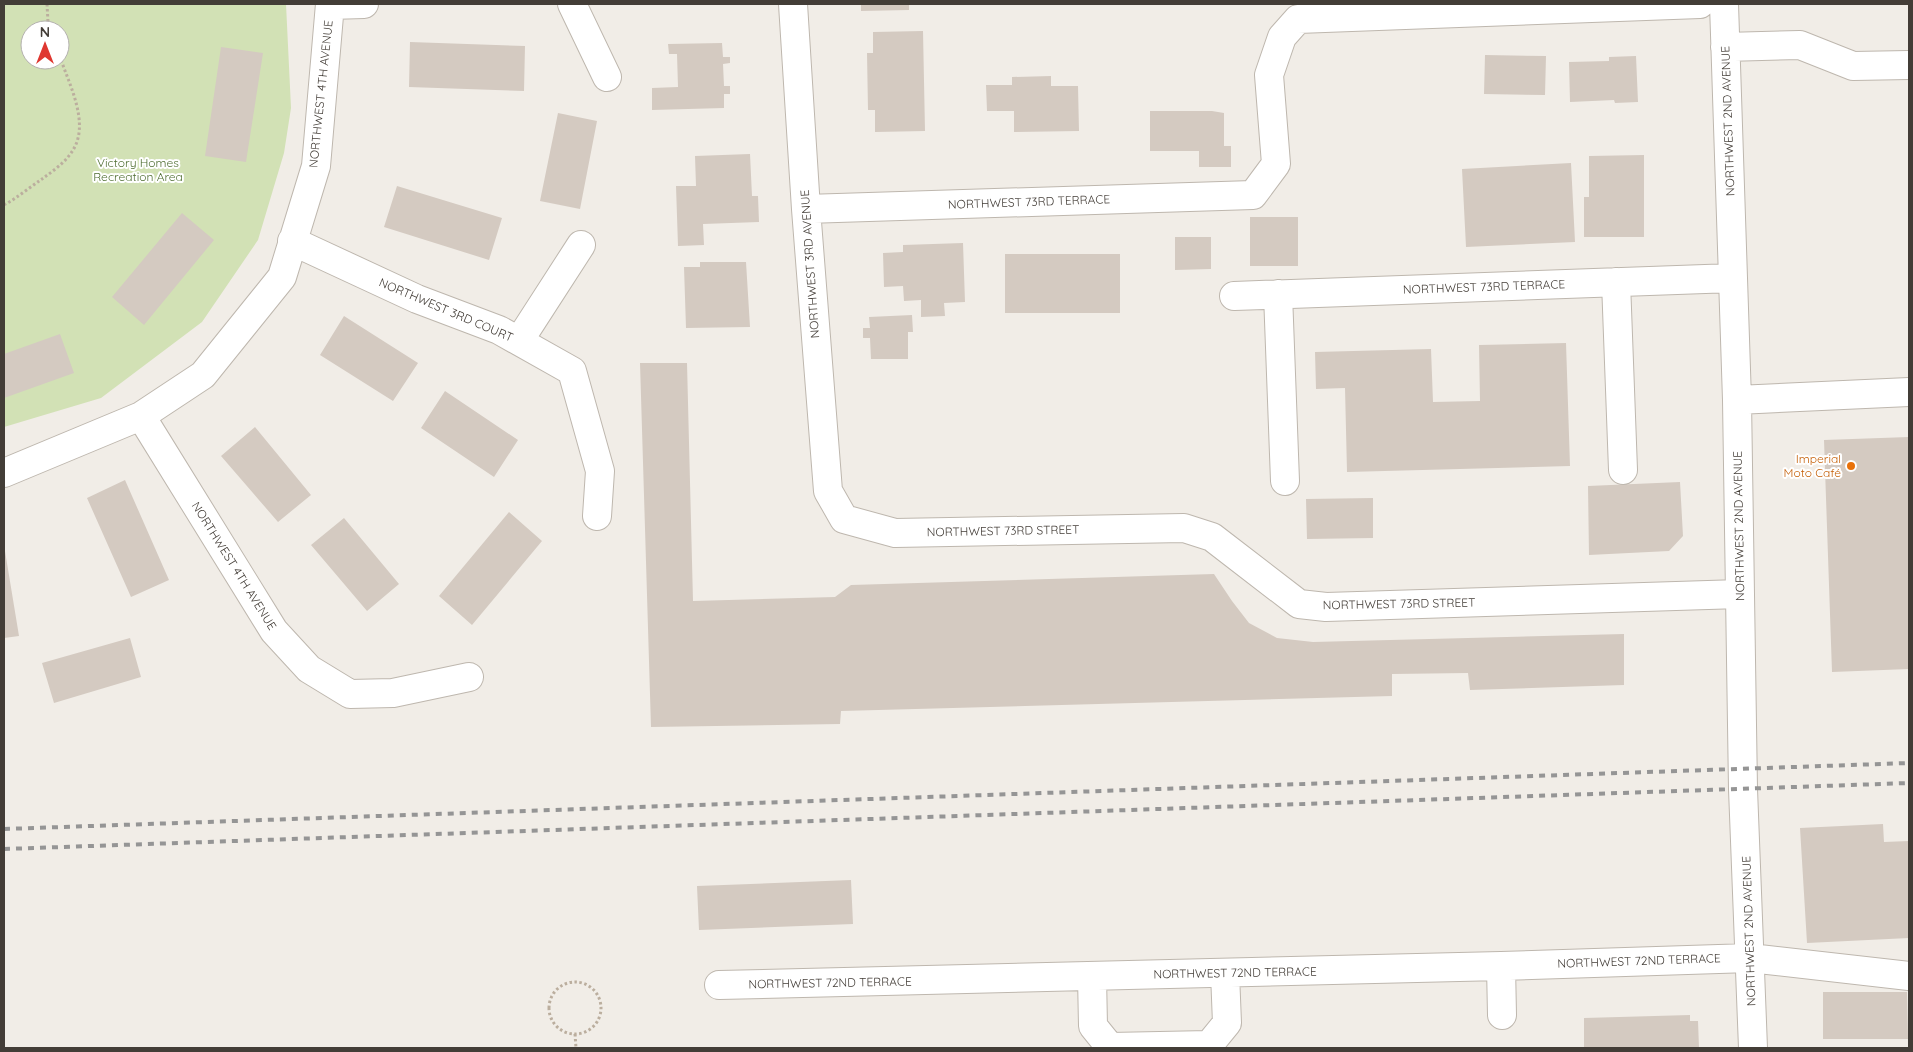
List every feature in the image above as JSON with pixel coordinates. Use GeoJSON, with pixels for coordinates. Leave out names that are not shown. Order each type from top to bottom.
{"type":"FeatureCollection","features":[{"type":"Feature","properties":{"kind":"street"},"geometry":{"type":"LineString","coordinates":[[330,4],[364,4]]}},
{"type":"Feature","properties":{"kind":"street","name":"NORTHWEST 4TH AVENUE"},"geometry":{"type":"LineString","coordinates":[[330,4],[316,166],[282,277],[204,375],[141,416],[274,631],[309,669],[350,694],[393,693],[469,677]]}},
{"type":"Feature","properties":{"kind":"street"},"geometry":{"type":"LineString","coordinates":[[572,4],[608,77]]}},
{"type":"Feature","properties":{"kind":"street","name":"NORTHWEST 3RD AVENUE"},"geometry":{"type":"LineString","coordinates":[[793,4],[806,209],[828,491],[844,519]]}},
{"type":"Feature","properties":{"kind":"street","name":"NORTHWEST 73RD TERRACE"},"geometry":{"type":"LineString","coordinates":[[806,209],[1253,195],[1276,164],[1269,76],[1282,37],[1298,19],[1700,4]]}},
{"type":"Feature","properties":{"kind":"street","name":"NORTHWEST 2ND AVENUE"},"geometry":{"type":"LineString","coordinates":[[1724,4],[1737,400],[1743,769],[1754,1048]]}},
{"type":"Feature","properties":{"kind":"street"},"geometry":{"type":"LineString","coordinates":[[1726,46],[1800,45],[1853,66],[1909,65]]}},
{"type":"Feature","properties":{"kind":"street","name":"NORTHWEST 3RD COURT"},"geometry":{"type":"LineString","coordinates":[[292,241],[416,299],[499,330],[572,371],[600,471],[597,516]]}},
{"type":"Feature","properties":{"kind":"street"},"geometry":{"type":"LineString","coordinates":[[519,341],[581,244]]}},
{"type":"Feature","properties":{"kind":"street","name":"NORTHWEST 73RD TERRACE"},"geometry":{"type":"LineString","coordinates":[[1234,296],[1733,278]]}},
{"type":"Feature","properties":{"kind":"street"},"geometry":{"type":"LineString","coordinates":[[1616,282],[1623,470]]}},
{"type":"Feature","properties":{"kind":"street"},"geometry":{"type":"LineString","coordinates":[[1278,294],[1285,481]]}},
{"type":"Feature","properties":{"kind":"street"},"geometry":{"type":"LineString","coordinates":[[1737,400],[1909,392]]}},
{"type":"Feature","properties":{"kind":"street"},"geometry":{"type":"LineString","coordinates":[[4,473],[141,416]]}},
{"type":"Feature","properties":{"kind":"street","name":"NORTHWEST 73RD STREET"},"geometry":{"type":"LineString","coordinates":[[844,519],[896,533],[1184,528],[1212,537],[1299,604],[1326,607],[1740,594]]}},
{"type":"Feature","properties":{"kind":"street","name":"NORTHWEST 72ND TERRACE"},"geometry":{"type":"LineString","coordinates":[[719,985],[1750,958],[1909,976]]}},
{"type":"Feature","properties":{"kind":"street"},"geometry":{"type":"LineString","coordinates":[[1501,966],[1502,1015]]}},
{"type":"Feature","properties":{"kind":"street"},"geometry":{"type":"LineString","coordinates":[[1092,976],[1092,1026],[1110,1047],[1209,1046],[1227,1023],[1225,973]]}},
{"type":"Feature","properties":{"kind":"path"},"geometry":{"type":"LineString","coordinates":[[47,4],[48,20]]}},
{"type":"Feature","properties":{"kind":"path"},"geometry":{"type":"LineString","coordinates":[[4,205],[57,168],[73,150],[78,138],[79,120],[64,70]]}},
{"type":"Feature","properties":{"kind":"path"},"geometry":{"type":"LineString","coordinates":[[576,982],[593,989],[601,1004],[597,1021],[592,1028],[575,1034],[567,1033],[554,1023],[548,1008],[554,992],[560,986],[576,982]]}},
{"type":"Feature","properties":{"kind":"path"},"geometry":{"type":"LineString","coordinates":[[575,1034],[576,1048]]}},
{"type":"Feature","properties":{"kind":"green space","name":"Victory Homes Recreation Area"},"geometry":{"type":"Polygon","coordinates":[[[4,4],[286,4],[291,108],[284,153],[258,240],[202,322],[101,398],[4,427],[4,4]]]}},
{"type":"Feature","properties":{"kind":"building"},"geometry":{"type":"Polygon","coordinates":[[[861,4],[909,4],[909,10],[861,11],[861,4]]]}},
{"type":"Feature","properties":{"kind":"building"},"geometry":{"type":"Polygon","coordinates":[[[923,31],[925,131],[875,132],[875,110],[868,110],[867,53],[873,53],[873,32],[923,31]]]}},
{"type":"Feature","properties":{"kind":"building"},"geometry":{"type":"Polygon","coordinates":[[[410,42],[525,46],[524,91],[409,87],[410,42]]]}},
{"type":"Feature","properties":{"kind":"building"},"geometry":{"type":"Polygon","coordinates":[[[722,43],[723,57],[730,57],[730,63],[723,64],[724,86],[730,86],[730,94],[724,94],[724,108],[652,110],[652,88],[678,87],[677,54],[669,54],[668,44],[722,43]]]}},
{"type":"Feature","properties":{"kind":"building"},"geometry":{"type":"Polygon","coordinates":[[[221,47],[263,53],[246,162],[205,156],[221,47]]]}},
{"type":"Feature","properties":{"kind":"building"},"geometry":{"type":"Polygon","coordinates":[[[1485,55],[1546,56],[1545,95],[1484,94],[1485,55]]]}},
{"type":"Feature","properties":{"kind":"building"},"geometry":{"type":"Polygon","coordinates":[[[1636,56],[1638,102],[1615,103],[1614,100],[1570,102],[1569,62],[1609,61],[1609,57],[1636,56]]]}},
{"type":"Feature","properties":{"kind":"building"},"geometry":{"type":"Polygon","coordinates":[[[1051,76],[1051,86],[1078,86],[1079,131],[1014,132],[1014,111],[987,111],[986,85],[1012,85],[1012,77],[1051,76]]]}},
{"type":"Feature","properties":{"kind":"building"},"geometry":{"type":"Polygon","coordinates":[[[1150,111],[1212,111],[1224,113],[1224,146],[1231,146],[1231,167],[1199,167],[1199,151],[1150,151],[1150,111]]]}},
{"type":"Feature","properties":{"kind":"building"},"geometry":{"type":"Polygon","coordinates":[[[558,113],[597,121],[580,209],[540,201],[558,113]]]}},
{"type":"Feature","properties":{"kind":"building"},"geometry":{"type":"Polygon","coordinates":[[[750,154],[752,196],[758,196],[759,222],[703,224],[704,245],[678,246],[676,186],[696,186],[695,156],[750,154]]]}},
{"type":"Feature","properties":{"kind":"building"},"geometry":{"type":"Polygon","coordinates":[[[1644,155],[1644,237],[1584,237],[1584,197],[1589,197],[1589,156],[1644,155]]]}},
{"type":"Feature","properties":{"kind":"building"},"geometry":{"type":"Polygon","coordinates":[[[1571,163],[1575,242],[1466,247],[1462,169],[1571,163]]]}},
{"type":"Feature","properties":{"kind":"building"},"geometry":{"type":"Polygon","coordinates":[[[397,186],[502,218],[489,260],[384,227],[397,186]]]}},
{"type":"Feature","properties":{"kind":"building"},"geometry":{"type":"Polygon","coordinates":[[[182,213],[214,240],[144,325],[112,297],[182,213]]]}},
{"type":"Feature","properties":{"kind":"building"},"geometry":{"type":"Polygon","coordinates":[[[1250,217],[1298,217],[1298,266],[1250,266],[1250,217]]]}},
{"type":"Feature","properties":{"kind":"building"},"geometry":{"type":"Polygon","coordinates":[[[1175,237],[1211,237],[1211,269],[1175,270],[1175,237]]]}},
{"type":"Feature","properties":{"kind":"building"},"geometry":{"type":"Polygon","coordinates":[[[963,243],[965,302],[944,303],[945,316],[921,317],[921,300],[904,301],[903,286],[884,287],[883,253],[903,252],[903,245],[963,243]]]}},
{"type":"Feature","properties":{"kind":"building"},"geometry":{"type":"Polygon","coordinates":[[[1005,254],[1120,254],[1120,313],[1005,313],[1005,254]]]}},
{"type":"Feature","properties":{"kind":"building"},"geometry":{"type":"Polygon","coordinates":[[[700,262],[746,262],[750,327],[686,328],[684,267],[700,267],[700,262]]]}},
{"type":"Feature","properties":{"kind":"building"},"geometry":{"type":"Polygon","coordinates":[[[912,315],[913,332],[908,332],[908,359],[871,359],[870,338],[863,338],[863,328],[870,328],[869,317],[912,315]]]}},
{"type":"Feature","properties":{"kind":"building"},"geometry":{"type":"Polygon","coordinates":[[[344,316],[418,363],[393,401],[320,355],[344,316]]]}},
{"type":"Feature","properties":{"kind":"building"},"geometry":{"type":"Polygon","coordinates":[[[60,334],[74,373],[4,398],[4,354],[60,334]]]}},
{"type":"Feature","properties":{"kind":"building"},"geometry":{"type":"Polygon","coordinates":[[[1566,343],[1570,466],[1347,472],[1345,388],[1316,389],[1315,352],[1431,349],[1433,402],[1480,401],[1479,345],[1566,343]]]}},
{"type":"Feature","properties":{"kind":"building"},"geometry":{"type":"Polygon","coordinates":[[[640,363],[687,363],[693,601],[835,597],[851,585],[1214,574],[1249,623],[1277,638],[1313,642],[1624,634],[1624,685],[1470,690],[1468,673],[1392,674],[1392,696],[841,711],[840,724],[651,727],[640,363]]]}},
{"type":"Feature","properties":{"kind":"building"},"geometry":{"type":"Polygon","coordinates":[[[445,391],[518,440],[494,477],[421,428],[445,391]]]}},
{"type":"Feature","properties":{"kind":"building"},"geometry":{"type":"Polygon","coordinates":[[[255,427],[311,495],[278,522],[221,456],[255,427]]]}},
{"type":"Feature","properties":{"kind":"building"},"geometry":{"type":"Polygon","coordinates":[[[1909,437],[1909,669],[1832,672],[1824,440],[1909,437]]]}},
{"type":"Feature","properties":{"kind":"building"},"geometry":{"type":"Polygon","coordinates":[[[125,480],[169,580],[131,597],[87,498],[125,480]]]}},
{"type":"Feature","properties":{"kind":"building"},"geometry":{"type":"Polygon","coordinates":[[[1680,482],[1683,536],[1669,551],[1589,555],[1588,486],[1680,482]]]}},
{"type":"Feature","properties":{"kind":"building"},"geometry":{"type":"Polygon","coordinates":[[[1373,498],[1373,538],[1307,539],[1306,499],[1373,498]]]}},
{"type":"Feature","properties":{"kind":"building"},"geometry":{"type":"Polygon","coordinates":[[[509,512],[542,541],[472,625],[439,596],[509,512]]]}},
{"type":"Feature","properties":{"kind":"building"},"geometry":{"type":"Polygon","coordinates":[[[344,518],[399,584],[367,611],[311,545],[344,518]]]}},
{"type":"Feature","properties":{"kind":"building"},"geometry":{"type":"Polygon","coordinates":[[[4,545],[19,636],[4,638],[4,545]]]}},
{"type":"Feature","properties":{"kind":"building"},"geometry":{"type":"Polygon","coordinates":[[[130,638],[141,677],[54,703],[42,663],[130,638]]]}},
{"type":"Feature","properties":{"kind":"building"},"geometry":{"type":"Polygon","coordinates":[[[1883,824],[1884,842],[1909,841],[1909,938],[1807,943],[1800,828],[1883,824]]]}},
{"type":"Feature","properties":{"kind":"building"},"geometry":{"type":"Polygon","coordinates":[[[851,880],[853,924],[699,930],[697,886],[851,880]]]}},
{"type":"Feature","properties":{"kind":"building"},"geometry":{"type":"Polygon","coordinates":[[[1823,992],[1907,992],[1908,1039],[1823,1039],[1823,992]]]}},
{"type":"Feature","properties":{"kind":"building"},"geometry":{"type":"Polygon","coordinates":[[[1690,1015],[1690,1021],[1698,1021],[1699,1048],[1584,1048],[1584,1018],[1690,1015]]]}},
{"type":"Feature","properties":{"kind":"railway"},"geometry":{"type":"LineString","coordinates":[[4,829],[1909,763]]}},
{"type":"Feature","properties":{"kind":"railway"},"geometry":{"type":"LineString","coordinates":[[4,849],[1909,783]]}},
{"type":"Feature","properties":{"kind":"place","name":"Imperial Moto Café"},"geometry":{"type":"Point","coordinates":[1851,466]}}]}
